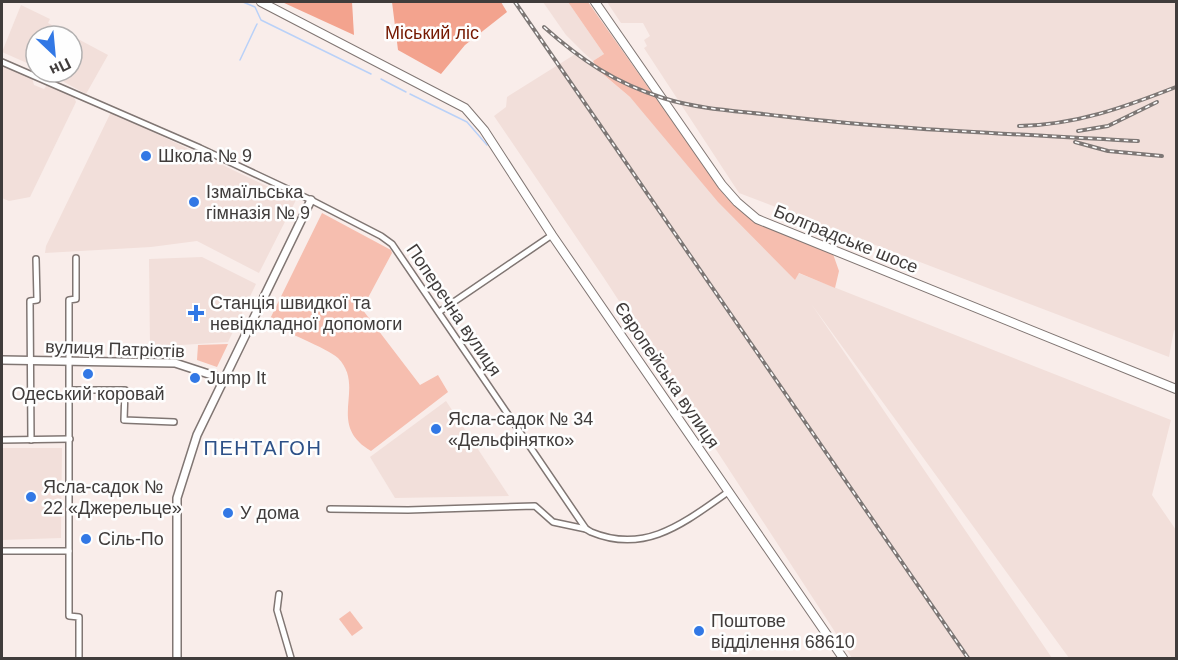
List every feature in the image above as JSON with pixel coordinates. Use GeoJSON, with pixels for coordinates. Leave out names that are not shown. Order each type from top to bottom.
{"type":"FeatureCollection","features":[{"type":"Feature","properties":{"kind":"main road","name":"Європейська вулиця"},"geometry":{"type":"LineString","coordinates":[[261,2],[465,108],[484,130],[552,235],[843,658]]}},
{"type":"Feature","properties":{"kind":"main road","name":"Болградське шосе"},"geometry":{"type":"LineString","coordinates":[[595,2],[722,185],[737,202],[758,219],[1176,389]]}},
{"type":"Feature","properties":{"kind":"street","name":"Поперечна вулиця"},"geometry":{"type":"LineString","coordinates":[[2,62],[200,148],[311,200],[392,244],[586,529]]}},
{"type":"Feature","properties":{"kind":"street"},"geometry":{"type":"LineString","coordinates":[[177,658],[177,498],[197,435],[311,200]]}},
{"type":"Feature","properties":{"kind":"street"},"geometry":{"type":"LineString","coordinates":[[439,312],[552,235]]}},
{"type":"Feature","properties":{"kind":"street"},"geometry":{"type":"LineString","coordinates":[[76,258],[76,299],[69,300],[71,360],[69,616],[79,617],[78,658]]}},
{"type":"Feature","properties":{"kind":"street"},"geometry":{"type":"LineString","coordinates":[[31,440],[30,301],[36,300],[36,259]]}},
{"type":"Feature","properties":{"kind":"street","name":"вулиця Патріотів"},"geometry":{"type":"LineString","coordinates":[[2,360],[175,363],[224,379]]}},
{"type":"Feature","properties":{"kind":"street"},"geometry":{"type":"LineString","coordinates":[[71,390],[125,390],[124,420],[174,422]]}},
{"type":"Feature","properties":{"kind":"street"},"geometry":{"type":"LineString","coordinates":[[2,441],[70,440]]}},
{"type":"Feature","properties":{"kind":"street"},"geometry":{"type":"LineString","coordinates":[[330,509],[408,510],[535,506],[553,522],[586,529],[598,535],[631,540],[663,535],[728,492]]}},
{"type":"Feature","properties":{"kind":"street"},"geometry":{"type":"LineString","coordinates":[[2,551],[69,551]]}},
{"type":"Feature","properties":{"kind":"street"},"geometry":{"type":"LineString","coordinates":[[279,594],[277,610],[291,658]]}},
{"type":"Feature","properties":{"kind":"shaded area"},"geometry":{"type":"Polygon","coordinates":[[[543,2],[568,2],[604,54],[593,61],[566,35],[543,2]]]}},
{"type":"Feature","properties":{"kind":"shaded area"},"geometry":{"type":"Polygon","coordinates":[[[568,2],[588,2],[725,196],[762,224],[833,254],[839,271],[835,288],[799,273],[795,280],[718,202],[630,97],[598,70],[593,61],[604,54],[568,2]]]}},
{"type":"Feature","properties":{"kind":"shaded area"},"geometry":{"type":"Polygon","coordinates":[[[607,2],[1176,2],[1176,331],[1174,330],[1169,357],[739,193],[644,48],[647,46],[644,40],[650,36],[643,23],[621,23],[607,2]]]}},
{"type":"Feature","properties":{"kind":"shaded area"},"geometry":{"type":"Polygon","coordinates":[[[21,5],[50,19],[48,23],[50,24],[24,24],[24,62],[2,52],[21,5]]]}},
{"type":"Feature","properties":{"kind":"shaded area"},"geometry":{"type":"Polygon","coordinates":[[[84,42],[108,55],[86,94],[68,84],[84,84],[84,42]]]}},
{"type":"Feature","properties":{"kind":"shaded area"},"geometry":{"type":"Polygon","coordinates":[[[577,53],[630,97],[795,280],[798,273],[1171,420],[1152,495],[1176,530],[1176,658],[1069,658],[812,305],[1052,658],[852,658],[604,278],[494,116],[506,107],[507,97],[577,53]]]}},
{"type":"Feature","properties":{"kind":"shaded area"},"geometry":{"type":"Polygon","coordinates":[[[2,64],[24,74],[24,84],[34,84],[44,89],[47,85],[74,97],[76,102],[30,197],[9,201],[2,198],[2,64]]]}},
{"type":"Feature","properties":{"kind":"shaded area","name":"Школа № 9"},"geometry":{"type":"Polygon","coordinates":[[[111,112],[296,200],[259,273],[197,241],[151,247],[45,253],[46,246],[111,112]]]}},
{"type":"Feature","properties":{"kind":"shaded area"},"geometry":{"type":"Polygon","coordinates":[[[322,213],[391,250],[392,253],[362,309],[420,385],[438,375],[448,392],[371,451],[358,440],[351,429],[348,418],[349,381],[346,370],[338,358],[268,323],[322,213]]]}},
{"type":"Feature","properties":{"kind":"shaded area","name":"Станція швидкої та невідкладної допомоги"},"geometry":{"type":"Polygon","coordinates":[[[202,257],[256,284],[228,342],[150,347],[149,259],[202,257]]]}},
{"type":"Feature","properties":{"kind":"shaded area"},"geometry":{"type":"Polygon","coordinates":[[[228,344],[217,367],[197,360],[198,345],[228,344]]]}},
{"type":"Feature","properties":{"kind":"shaded area","name":"Ясла-садок № 34 «Дельфінятко»"},"geometry":{"type":"Polygon","coordinates":[[[446,401],[509,496],[395,498],[370,457],[446,401]]]}},
{"type":"Feature","properties":{"kind":"shaded area","name":"Ясла-садок № 22 «Джерельце»"},"geometry":{"type":"Polygon","coordinates":[[[2,448],[62,448],[61,538],[2,540],[2,448]]]}},
{"type":"Feature","properties":{"kind":"shaded area"},"geometry":{"type":"Polygon","coordinates":[[[350,611],[363,628],[352,636],[339,619],[350,611]]]}},
{"type":"Feature","properties":{"kind":"green space","name":"Міський ліс"},"geometry":{"type":"Polygon","coordinates":[[[282,2],[352,2],[354,35],[282,2]]]}},
{"type":"Feature","properties":{"kind":"green space","name":"Міський ліс"},"geometry":{"type":"Polygon","coordinates":[[[392,2],[501,2],[507,12],[465,45],[441,74],[398,50],[392,2]]]}},
{"type":"Feature","properties":{"kind":"waterway"},"geometry":{"type":"LineString","coordinates":[[243,2],[255,7],[261,20],[371,74]]}},
{"type":"Feature","properties":{"kind":"waterway"},"geometry":{"type":"LineString","coordinates":[[240,60],[257,24]]}},
{"type":"Feature","properties":{"kind":"waterway"},"geometry":{"type":"LineString","coordinates":[[381,79],[406,92]]}},
{"type":"Feature","properties":{"kind":"waterway"},"geometry":{"type":"LineString","coordinates":[[410,94],[467,122],[487,145]]}},
{"type":"Feature","properties":{"kind":"railway"},"geometry":{"type":"LineString","coordinates":[[515,2],[968,658]]}},
{"type":"Feature","properties":{"kind":"railway"},"geometry":{"type":"LineString","coordinates":[[544,27],[571,50],[614,78],[663,98],[692,105],[869,125],[1138,141]]}},
{"type":"Feature","properties":{"kind":"railway"},"geometry":{"type":"LineString","coordinates":[[1019,126],[1040,125],[1100,114],[1176,87]]}},
{"type":"Feature","properties":{"kind":"railway"},"geometry":{"type":"LineString","coordinates":[[1078,131],[1108,126],[1157,102]]}},
{"type":"Feature","properties":{"kind":"railway"},"geometry":{"type":"LineString","coordinates":[[1075,142],[1108,151],[1162,156]]}},
{"type":"Feature","properties":{"kind":"place","name":"Школа № 9"},"geometry":{"type":"Point","coordinates":[146,156]}},
{"type":"Feature","properties":{"kind":"place","name":"Ізмаїльська гімназія № 9"},"geometry":{"type":"Point","coordinates":[194,202]}},
{"type":"Feature","properties":{"kind":"place","name":"Станція швидкої та невідкладної допомоги"},"geometry":{"type":"Point","coordinates":[196,313]}},
{"type":"Feature","properties":{"kind":"place","name":"Одеський коровай"},"geometry":{"type":"Point","coordinates":[88,374]}},
{"type":"Feature","properties":{"kind":"place","name":"Jump It"},"geometry":{"type":"Point","coordinates":[195,378]}},
{"type":"Feature","properties":{"kind":"place","name":"Ясла-садок № 34 «Дельфінятко»"},"geometry":{"type":"Point","coordinates":[436,429]}},
{"type":"Feature","properties":{"kind":"place","name":"Ясла-садок № 22 «Джерельце»"},"geometry":{"type":"Point","coordinates":[31,497]}},
{"type":"Feature","properties":{"kind":"place","name":"У дома"},"geometry":{"type":"Point","coordinates":[228,513]}},
{"type":"Feature","properties":{"kind":"place","name":"Сіль-По"},"geometry":{"type":"Point","coordinates":[86,539]}},
{"type":"Feature","properties":{"kind":"place","name":"Поштове відділення 68610"},"geometry":{"type":"Point","coordinates":[699,631]}},
{"type":"Feature","properties":{"kind":"district","name":"ПЕНТАГОН"},"geometry":{"type":"Point","coordinates":[263,448]}}]}
